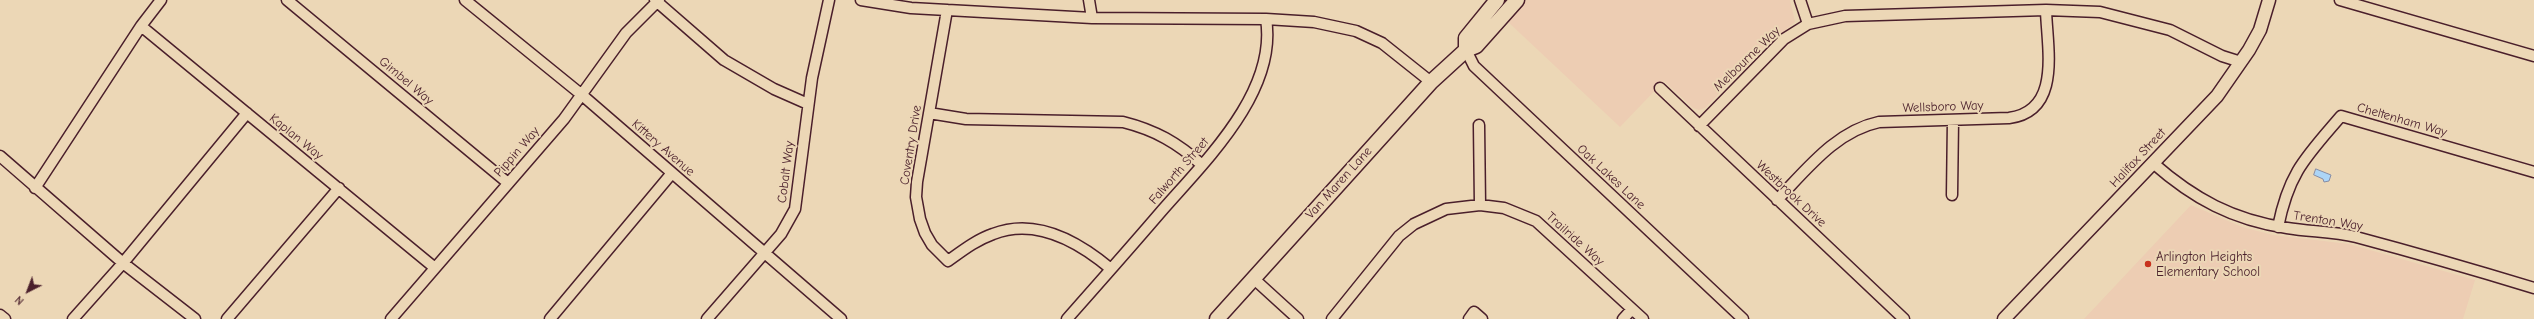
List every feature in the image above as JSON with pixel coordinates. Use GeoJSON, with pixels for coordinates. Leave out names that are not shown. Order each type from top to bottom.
{"type":"FeatureCollection","features":[{"type":"Feature","properties":{"kind":"main road"},"geometry":{"type":"LineString","coordinates":[[1466,50],[1466,38],[1497,0]]}},
{"type":"Feature","properties":{"kind":"main road","name":"Van Maren Lane"},"geometry":{"type":"LineString","coordinates":[[1217,319],[1430,82],[1466,50],[1476,46],[1512,2]]}},
{"type":"Feature","properties":{"kind":"street"},"geometry":{"type":"LineString","coordinates":[[35,188],[141,26],[161,0]]}},
{"type":"Feature","properties":{"kind":"street","name":"Gimbel Way"},"geometry":{"type":"LineString","coordinates":[[287,0],[508,183]]}},
{"type":"Feature","properties":{"kind":"street","name":"Kittery Avenue"},"geometry":{"type":"LineString","coordinates":[[465,0],[582,95],[841,319]]}},
{"type":"Feature","properties":{"kind":"street"},"geometry":{"type":"LineString","coordinates":[[657,0],[724,60],[774,89],[808,104]]}},
{"type":"Feature","properties":{"kind":"street","name":"Pippin Way"},"geometry":{"type":"LineString","coordinates":[[391,319],[582,95],[626,33],[657,0]]}},
{"type":"Feature","properties":{"kind":"street","name":"Cobalt Way"},"geometry":{"type":"LineString","coordinates":[[707,319],[781,234],[795,209],[798,195],[808,104],[829,0]]}},
{"type":"Feature","properties":{"kind":"street"},"geometry":{"type":"LineString","coordinates":[[861,0],[911,8],[1092,18],[1266,19],[1314,22],[1356,31],[1382,43],[1430,82]]}},
{"type":"Feature","properties":{"kind":"street"},"geometry":{"type":"LineString","coordinates":[[1089,0],[1092,18]]}},
{"type":"Feature","properties":{"kind":"street"},"geometry":{"type":"LineString","coordinates":[[1800,0],[1808,24]]}},
{"type":"Feature","properties":{"kind":"street","name":"Halifax Street"},"geometry":{"type":"LineString","coordinates":[[2004,319],[2217,96],[2241,62],[2260,30],[2269,0]]}},
{"type":"Feature","properties":{"kind":"street"},"geometry":{"type":"LineString","coordinates":[[2340,0],[2534,56]]}},
{"type":"Feature","properties":{"kind":"street","name":"Coventry Drive"},"geometry":{"type":"LineString","coordinates":[[947,10],[917,182],[918,212],[925,233],[932,245],[948,261],[993,234],[1016,229],[1032,229],[1070,240],[1096,256],[1111,269]]}},
{"type":"Feature","properties":{"kind":"street","name":"Melbourne Way"},"geometry":{"type":"LineString","coordinates":[[1699,126],[1778,44],[1808,24],[1845,16],[2046,10],[2100,12],[2146,22],[2170,30],[2222,56],[2241,62]]}},
{"type":"Feature","properties":{"kind":"street","name":"Wellsboro Way"},"geometry":{"type":"LineString","coordinates":[[1777,200],[1835,142],[1859,127],[1879,122],[2016,117],[2029,112],[2039,103],[2047,84],[2046,10]]}},
{"type":"Feature","properties":{"kind":"street","name":"Falworth Street"},"geometry":{"type":"LineString","coordinates":[[1068,319],[1202,165],[1238,120],[1252,93],[1264,58],[1269,36],[1266,19]]}},
{"type":"Feature","properties":{"kind":"street","name":"Kaplan Way"},"geometry":{"type":"LineString","coordinates":[[141,26],[435,268]]}},
{"type":"Feature","properties":{"kind":"street","name":"Oak Lakes Lane"},"geometry":{"type":"LineString","coordinates":[[1466,50],[1474,66],[1743,319]]}},
{"type":"Feature","properties":{"kind":"street","name":"Westbrook Drive"},"geometry":{"type":"LineString","coordinates":[[1660,88],[1904,319]]}},
{"type":"Feature","properties":{"kind":"street"},"geometry":{"type":"LineString","coordinates":[[73,319],[123,263],[247,113]]}},
{"type":"Feature","properties":{"kind":"street"},"geometry":{"type":"LineString","coordinates":[[929,113],[966,119],[1123,122],[1145,128],[1166,137],[1185,149],[1202,165]]}},
{"type":"Feature","properties":{"kind":"street","name":"Cheltenham Way"},"geometry":{"type":"LineString","coordinates":[[2278,227],[2285,197],[2297,170],[2341,116],[2534,172]]}},
{"type":"Feature","properties":{"kind":"street"},"geometry":{"type":"LineString","coordinates":[[1952,195],[1953,120]]}},
{"type":"Feature","properties":{"kind":"street"},"geometry":{"type":"LineString","coordinates":[[1479,125],[1480,205]]}},
{"type":"Feature","properties":{"kind":"street"},"geometry":{"type":"LineString","coordinates":[[0,156],[123,263],[194,319]]}},
{"type":"Feature","properties":{"kind":"street","name":"Trenton Way"},"geometry":{"type":"LineString","coordinates":[[2153,163],[2176,182],[2216,208],[2245,219],[2278,227],[2355,237],[2534,288]]}},
{"type":"Feature","properties":{"kind":"street"},"geometry":{"type":"LineString","coordinates":[[550,319],[672,173]]}},
{"type":"Feature","properties":{"kind":"street"},"geometry":{"type":"LineString","coordinates":[[226,319],[339,188]]}},
{"type":"Feature","properties":{"kind":"street","name":"Trailride Way"},"geometry":{"type":"LineString","coordinates":[[1332,319],[1399,236],[1414,224],[1446,209],[1480,205],[1504,208],[1536,221],[1548,230],[1643,319]]}},
{"type":"Feature","properties":{"kind":"street"},"geometry":{"type":"LineString","coordinates":[[1253,278],[1298,319]]}},
{"type":"Feature","properties":{"kind":"street"},"geometry":{"type":"LineString","coordinates":[[1623,319],[1632,309]]}},
{"type":"Feature","properties":{"kind":"street"},"geometry":{"type":"LineString","coordinates":[[0,315],[5,319]]}},
{"type":"Feature","properties":{"kind":"shaded area"},"geometry":{"type":"Polygon","coordinates":[[[1526,0],[1790,0],[1795,22],[1760,51],[1705,108],[1699,110],[1693,108],[1664,81],[1620,127],[1507,21],[1526,0]]]}},
{"type":"Feature","properties":{"kind":"shaded area"},"geometry":{"type":"Polygon","coordinates":[[[2191,205],[2242,227],[2273,235],[2349,244],[2475,280],[2463,319],[2084,319],[2191,205]]]}},
{"type":"Feature","properties":{"kind":"water"},"geometry":{"type":"Polygon","coordinates":[[[2316,169],[2331,175],[2329,181],[2324,182],[2323,179],[2314,175],[2316,169]]]}},
{"type":"Feature","properties":{"kind":"place","name":"Arlington Heights Elementary School"},"geometry":{"type":"Point","coordinates":[2148,264]}}]}
